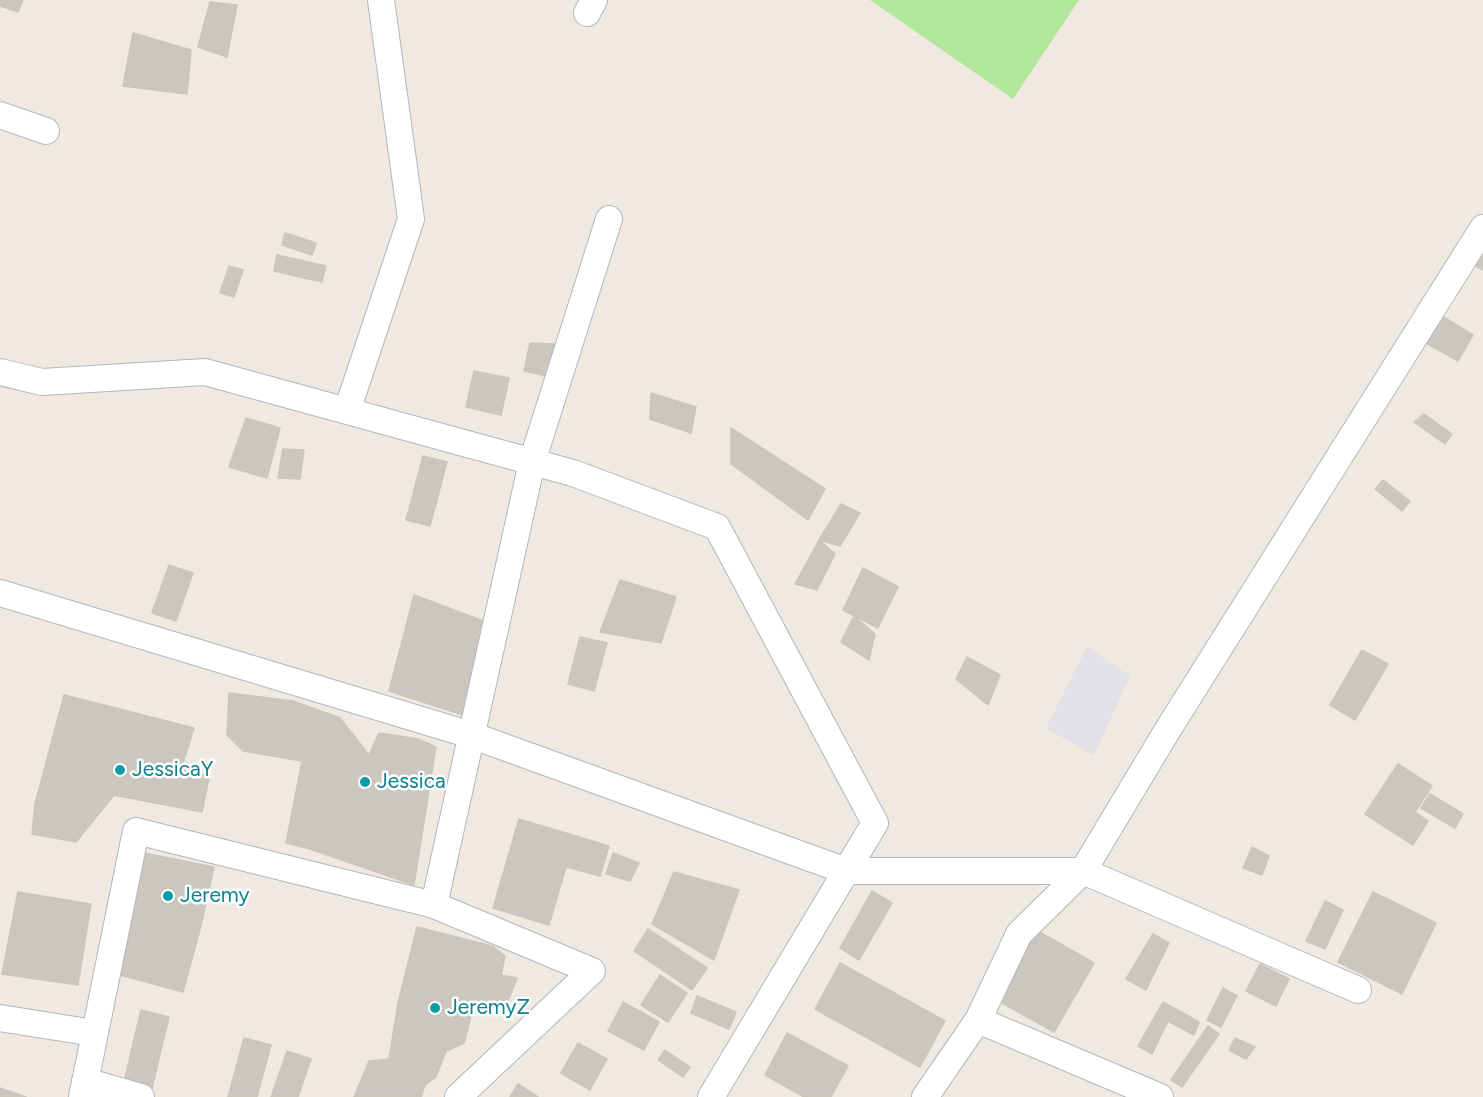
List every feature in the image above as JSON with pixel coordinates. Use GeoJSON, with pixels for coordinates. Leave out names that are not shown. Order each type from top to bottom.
{"type":"FeatureCollection","features":[{"type":"Feature","properties":{"kind":"street"},"geometry":{"type":"LineString","coordinates":[[348,411],[411,219],[381,0]]}},
{"type":"Feature","properties":{"kind":"street"},"geometry":{"type":"LineString","coordinates":[[0,115],[46,131]]}},
{"type":"Feature","properties":{"kind":"street"},"geometry":{"type":"LineString","coordinates":[[434,904],[532,462],[609,219]]}},
{"type":"Feature","properties":{"kind":"street"},"geometry":{"type":"LineString","coordinates":[[925,1097],[978,1020],[1019,934],[1083,871],[1167,731],[1483,228]]}},
{"type":"Feature","properties":{"kind":"street"},"geometry":{"type":"LineString","coordinates":[[0,372],[42,382],[204,372],[573,472],[717,527],[875,823],[711,1097]]}},
{"type":"Feature","properties":{"kind":"street"},"geometry":{"type":"LineString","coordinates":[[0,593],[471,735],[846,871],[1083,871],[1358,990]]}},
{"type":"Feature","properties":{"kind":"street"},"geometry":{"type":"LineString","coordinates":[[141,1097],[84,1089],[136,831],[434,904],[592,971],[458,1097]]}},
{"type":"Feature","properties":{"kind":"street"},"geometry":{"type":"LineString","coordinates":[[0,1018],[94,1033]]}},
{"type":"Feature","properties":{"kind":"street"},"geometry":{"type":"LineString","coordinates":[[978,1020],[1160,1097]]}},
{"type":"Feature","properties":{"kind":"shaded area"},"geometry":{"type":"Polygon","coordinates":[[[1087,647],[1130,676],[1094,756],[1046,728],[1087,647]]]}},
{"type":"Feature","properties":{"kind":"green space"},"geometry":{"type":"Polygon","coordinates":[[[870,0],[1079,0],[1013,99],[870,0]]]}},
{"type":"Feature","properties":{"kind":"building"},"geometry":{"type":"Polygon","coordinates":[[[0,0],[23,0],[18,12],[0,6],[0,0]]]}},
{"type":"Feature","properties":{"kind":"building"},"geometry":{"type":"Polygon","coordinates":[[[210,2],[237,5],[227,57],[198,47],[210,2]]]}},
{"type":"Feature","properties":{"kind":"building"},"geometry":{"type":"Polygon","coordinates":[[[133,33],[191,50],[187,94],[123,86],[133,33]]]}},
{"type":"Feature","properties":{"kind":"building"},"geometry":{"type":"Polygon","coordinates":[[[285,233],[316,243],[312,255],[282,245],[285,233]]]}},
{"type":"Feature","properties":{"kind":"building"},"geometry":{"type":"Polygon","coordinates":[[[1483,249],[1483,270],[1474,265],[1483,249]]]}},
{"type":"Feature","properties":{"kind":"building"},"geometry":{"type":"Polygon","coordinates":[[[277,255],[326,266],[322,282],[274,271],[277,255]]]}},
{"type":"Feature","properties":{"kind":"building"},"geometry":{"type":"Polygon","coordinates":[[[229,266],[243,270],[234,297],[220,293],[229,266]]]}},
{"type":"Feature","properties":{"kind":"building"},"geometry":{"type":"Polygon","coordinates":[[[1442,316],[1473,335],[1458,361],[1426,343],[1442,316]]]}},
{"type":"Feature","properties":{"kind":"building"},"geometry":{"type":"Polygon","coordinates":[[[530,343],[555,344],[547,376],[524,371],[530,343]]]}},
{"type":"Feature","properties":{"kind":"building"},"geometry":{"type":"Polygon","coordinates":[[[474,371],[509,378],[501,415],[466,407],[474,371]]]}},
{"type":"Feature","properties":{"kind":"building"},"geometry":{"type":"Polygon","coordinates":[[[651,393],[696,407],[691,433],[650,419],[651,393]]]}},
{"type":"Feature","properties":{"kind":"building"},"geometry":{"type":"Polygon","coordinates":[[[1424,414],[1452,434],[1445,444],[1414,422],[1424,414]]]}},
{"type":"Feature","properties":{"kind":"building"},"geometry":{"type":"Polygon","coordinates":[[[246,418],[280,428],[267,478],[229,467],[246,418]]]}},
{"type":"Feature","properties":{"kind":"building"},"geometry":{"type":"Polygon","coordinates":[[[731,428],[825,489],[808,520],[731,464],[731,428]]]}},
{"type":"Feature","properties":{"kind":"building"},"geometry":{"type":"Polygon","coordinates":[[[283,449],[304,450],[300,479],[278,478],[283,449]]]}},
{"type":"Feature","properties":{"kind":"building"},"geometry":{"type":"Polygon","coordinates":[[[423,456],[447,462],[430,526],[406,520],[423,456]]]}},
{"type":"Feature","properties":{"kind":"building"},"geometry":{"type":"Polygon","coordinates":[[[1383,480],[1410,501],[1402,511],[1375,489],[1383,480]]]}},
{"type":"Feature","properties":{"kind":"building"},"geometry":{"type":"Polygon","coordinates":[[[841,504],[860,513],[840,546],[819,540],[841,504]]]}},
{"type":"Feature","properties":{"kind":"building"},"geometry":{"type":"Polygon","coordinates":[[[819,540],[835,554],[817,590],[795,584],[819,540]]]}},
{"type":"Feature","properties":{"kind":"building"},"geometry":{"type":"Polygon","coordinates":[[[169,565],[193,573],[176,621],[152,613],[169,565]]]}},
{"type":"Feature","properties":{"kind":"building"},"geometry":{"type":"Polygon","coordinates":[[[863,568],[898,587],[878,628],[843,610],[863,568]]]}},
{"type":"Feature","properties":{"kind":"building"},"geometry":{"type":"Polygon","coordinates":[[[620,580],[676,597],[661,643],[600,632],[620,580]]]}},
{"type":"Feature","properties":{"kind":"building"},"geometry":{"type":"Polygon","coordinates":[[[414,595],[486,622],[463,715],[389,691],[414,595]]]}},
{"type":"Feature","properties":{"kind":"building"},"geometry":{"type":"Polygon","coordinates":[[[854,616],[875,634],[869,660],[841,642],[854,616]]]}},
{"type":"Feature","properties":{"kind":"building"},"geometry":{"type":"Polygon","coordinates":[[[580,637],[607,643],[594,691],[568,684],[580,637]]]}},
{"type":"Feature","properties":{"kind":"building"},"geometry":{"type":"Polygon","coordinates":[[[1362,650],[1388,664],[1355,720],[1330,705],[1362,650]]]}},
{"type":"Feature","properties":{"kind":"building"},"geometry":{"type":"Polygon","coordinates":[[[967,657],[1000,675],[988,705],[956,679],[967,657]]]}},
{"type":"Feature","properties":{"kind":"building","name":"Jessica"},"geometry":{"type":"Polygon","coordinates":[[[229,693],[293,701],[340,718],[369,755],[379,733],[418,739],[436,747],[414,885],[286,843],[302,761],[243,751],[227,735],[229,693]]]}},
{"type":"Feature","properties":{"kind":"building","name":"JessicaY"},"geometry":{"type":"Polygon","coordinates":[[[64,695],[194,728],[183,763],[209,778],[202,812],[114,795],[76,842],[32,834],[35,804],[64,695]]]}},
{"type":"Feature","properties":{"kind":"building"},"geometry":{"type":"Polygon","coordinates":[[[1398,764],[1432,786],[1415,812],[1428,821],[1413,845],[1365,814],[1398,764]]]}},
{"type":"Feature","properties":{"kind":"building"},"geometry":{"type":"Polygon","coordinates":[[[1430,794],[1463,814],[1455,828],[1421,808],[1430,794]]]}},
{"type":"Feature","properties":{"kind":"building"},"geometry":{"type":"Polygon","coordinates":[[[519,819],[609,846],[600,876],[566,867],[549,925],[493,908],[519,819]]]}},
{"type":"Feature","properties":{"kind":"building"},"geometry":{"type":"Polygon","coordinates":[[[1252,847],[1269,856],[1262,875],[1243,868],[1252,847]]]}},
{"type":"Feature","properties":{"kind":"building","name":"Jeremy"},"geometry":{"type":"Polygon","coordinates":[[[139,852],[214,867],[183,992],[109,972],[139,852]]]}},
{"type":"Feature","properties":{"kind":"building"},"geometry":{"type":"Polygon","coordinates":[[[613,853],[639,863],[630,881],[606,874],[613,853]]]}},
{"type":"Feature","properties":{"kind":"building"},"geometry":{"type":"Polygon","coordinates":[[[674,872],[739,890],[714,960],[652,924],[674,872]]]}},
{"type":"Feature","properties":{"kind":"building"},"geometry":{"type":"Polygon","coordinates":[[[872,891],[892,903],[859,960],[840,948],[872,891]]]}},
{"type":"Feature","properties":{"kind":"building"},"geometry":{"type":"Polygon","coordinates":[[[18,892],[91,904],[78,985],[2,974],[18,892]]]}},
{"type":"Feature","properties":{"kind":"building"},"geometry":{"type":"Polygon","coordinates":[[[1373,892],[1436,923],[1402,994],[1338,962],[1373,892]]]}},
{"type":"Feature","properties":{"kind":"building"},"geometry":{"type":"Polygon","coordinates":[[[1325,901],[1343,910],[1325,949],[1306,941],[1325,901]]]}},
{"type":"Feature","properties":{"kind":"building","name":"JeremyZ"},"geometry":{"type":"Polygon","coordinates":[[[417,927],[492,946],[505,956],[501,975],[517,978],[503,1014],[475,1001],[464,1043],[446,1051],[436,1077],[425,1085],[421,1097],[354,1097],[369,1061],[389,1059],[398,1003],[417,927]]]}},
{"type":"Feature","properties":{"kind":"building"},"geometry":{"type":"Polygon","coordinates":[[[648,929],[707,968],[692,990],[634,951],[648,929]]]}},
{"type":"Feature","properties":{"kind":"building"},"geometry":{"type":"Polygon","coordinates":[[[1036,930],[1094,963],[1054,1032],[997,1000],[1036,930]]]}},
{"type":"Feature","properties":{"kind":"building"},"geometry":{"type":"Polygon","coordinates":[[[1153,934],[1169,943],[1146,990],[1126,979],[1153,934]]]}},
{"type":"Feature","properties":{"kind":"building"},"geometry":{"type":"Polygon","coordinates":[[[840,963],[945,1021],[920,1067],[815,1009],[840,963]]]}},
{"type":"Feature","properties":{"kind":"building"},"geometry":{"type":"Polygon","coordinates":[[[1260,964],[1289,979],[1276,1006],[1246,991],[1260,964]]]}},
{"type":"Feature","properties":{"kind":"building"},"geometry":{"type":"Polygon","coordinates":[[[660,975],[687,993],[668,1022],[641,1005],[660,975]]]}},
{"type":"Feature","properties":{"kind":"building"},"geometry":{"type":"Polygon","coordinates":[[[1223,988],[1237,996],[1221,1027],[1207,1020],[1223,988]]]}},
{"type":"Feature","properties":{"kind":"building"},"geometry":{"type":"Polygon","coordinates":[[[697,996],[736,1012],[729,1029],[691,1013],[697,996]]]}},
{"type":"Feature","properties":{"kind":"building"},"geometry":{"type":"Polygon","coordinates":[[[623,1002],[659,1022],[644,1050],[608,1031],[623,1002]]]}},
{"type":"Feature","properties":{"kind":"building"},"geometry":{"type":"Polygon","coordinates":[[[1163,1002],[1199,1022],[1194,1035],[1168,1021],[1152,1054],[1138,1046],[1163,1002]]]}},
{"type":"Feature","properties":{"kind":"building"},"geometry":{"type":"Polygon","coordinates":[[[141,1010],[169,1017],[151,1092],[123,1086],[141,1010]]]}},
{"type":"Feature","properties":{"kind":"building"},"geometry":{"type":"Polygon","coordinates":[[[1208,1026],[1219,1034],[1182,1087],[1171,1080],[1208,1026]]]}},
{"type":"Feature","properties":{"kind":"building"},"geometry":{"type":"Polygon","coordinates":[[[787,1033],[848,1066],[831,1097],[804,1097],[765,1075],[787,1033]]]}},
{"type":"Feature","properties":{"kind":"building"},"geometry":{"type":"Polygon","coordinates":[[[244,1038],[271,1045],[257,1097],[228,1097],[244,1038]]]}},
{"type":"Feature","properties":{"kind":"building"},"geometry":{"type":"Polygon","coordinates":[[[1235,1038],[1255,1047],[1246,1059],[1229,1050],[1235,1038]]]}},
{"type":"Feature","properties":{"kind":"building"},"geometry":{"type":"Polygon","coordinates":[[[578,1043],[607,1059],[590,1090],[561,1073],[578,1043]]]}},
{"type":"Feature","properties":{"kind":"building"},"geometry":{"type":"Polygon","coordinates":[[[665,1050],[690,1067],[683,1077],[658,1060],[665,1050]]]}},
{"type":"Feature","properties":{"kind":"building"},"geometry":{"type":"Polygon","coordinates":[[[287,1051],[311,1059],[298,1097],[271,1097],[287,1051]]]}},
{"type":"Feature","properties":{"kind":"building"},"geometry":{"type":"Polygon","coordinates":[[[518,1084],[538,1097],[510,1097],[518,1084]]]}},
{"type":"Feature","properties":{"kind":"building"},"geometry":{"type":"Polygon","coordinates":[[[0,1088],[26,1097],[0,1097],[0,1088]]]}},
{"type":"Feature","properties":{"kind":"place","name":"JessicaY"},"geometry":{"type":"Point","coordinates":[120,770]}},
{"type":"Feature","properties":{"kind":"place","name":"Jessica"},"geometry":{"type":"Point","coordinates":[365,782]}},
{"type":"Feature","properties":{"kind":"place","name":"Jeremy"},"geometry":{"type":"Point","coordinates":[168,896]}},
{"type":"Feature","properties":{"kind":"place","name":"JeremyZ"},"geometry":{"type":"Point","coordinates":[435,1008]}}]}
